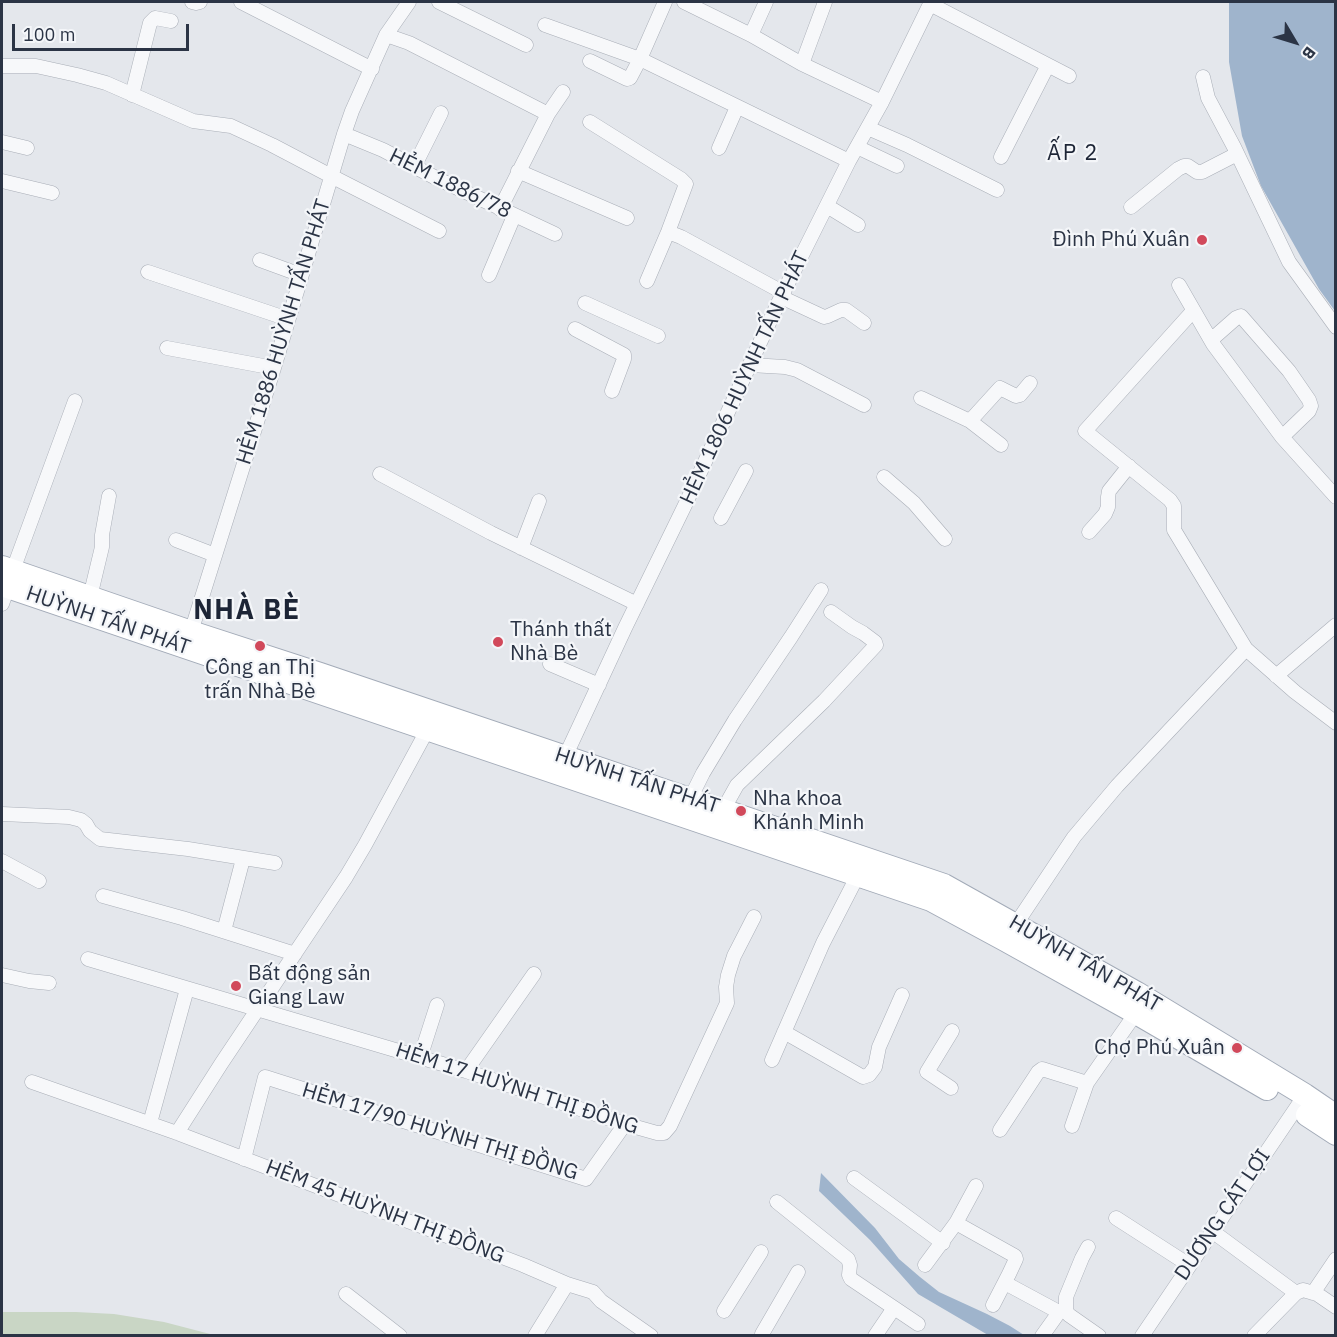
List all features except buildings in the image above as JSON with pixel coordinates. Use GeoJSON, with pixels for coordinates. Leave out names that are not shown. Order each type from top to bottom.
{"type":"FeatureCollection","features":[{"type":"Feature","properties":{"kind":"main road","name":"HUỲNH TẤN PHÁT"},"geometry":{"type":"LineString","coordinates":[[5,583],[90,597],[191,632],[931,900],[1010,932],[1137,993],[1301,1102],[1335,1134]]}},
{"type":"Feature","properties":{"kind":"main road","name":"HUỲNH TẤN PHÁT"},"geometry":{"type":"LineString","coordinates":[[5,583],[432,721],[565,758],[944,885],[1010,932],[1136,1013],[1278,1095],[1335,1116]]}},
{"type":"Feature","properties":{"kind":"street"},"geometry":{"type":"LineString","coordinates":[[192,2],[200,2]]}},
{"type":"Feature","properties":{"kind":"street"},"geometry":{"type":"LineString","coordinates":[[241,2],[372,69]]}},
{"type":"Feature","properties":{"kind":"street","name":"HẺM 1886 HUỲNH TẤN PHÁT"},"geometry":{"type":"LineString","coordinates":[[191,632],[274,368],[344,134],[386,35],[406,2]]}},
{"type":"Feature","properties":{"kind":"street"},"geometry":{"type":"LineString","coordinates":[[439,2],[526,45]]}},
{"type":"Feature","properties":{"kind":"street"},"geometry":{"type":"LineString","coordinates":[[590,61],[627,79],[630,78],[665,2]]}},
{"type":"Feature","properties":{"kind":"street"},"geometry":{"type":"LineString","coordinates":[[684,2],[751,35],[802,64],[882,102]]}},
{"type":"Feature","properties":{"kind":"street"},"geometry":{"type":"LineString","coordinates":[[751,35],[766,2]]}},
{"type":"Feature","properties":{"kind":"street"},"geometry":{"type":"LineString","coordinates":[[802,64],[825,2]]}},
{"type":"Feature","properties":{"kind":"street"},"geometry":{"type":"LineString","coordinates":[[930,3],[1069,76]]}},
{"type":"Feature","properties":{"kind":"street","name":"HẺM 1806 HUỲNH TẤN PHÁT"},"geometry":{"type":"LineString","coordinates":[[565,758],[782,295],[849,161],[882,102],[930,3]]}},
{"type":"Feature","properties":{"kind":"street"},"geometry":{"type":"LineString","coordinates":[[132,94],[150,23],[155,18],[171,21]]}},
{"type":"Feature","properties":{"kind":"street"},"geometry":{"type":"LineString","coordinates":[[545,25],[640,59],[849,161]]}},
{"type":"Feature","properties":{"kind":"street"},"geometry":{"type":"LineString","coordinates":[[386,35],[409,42],[548,114]]}},
{"type":"Feature","properties":{"kind":"street"},"geometry":{"type":"LineString","coordinates":[[1001,157],[1048,65]]}},
{"type":"Feature","properties":{"kind":"street"},"geometry":{"type":"LineString","coordinates":[[2,66],[36,66],[77,75],[132,94],[193,121],[231,126],[439,231]]}},
{"type":"Feature","properties":{"kind":"street"},"geometry":{"type":"LineString","coordinates":[[1203,77],[1208,98],[1288,262],[1335,327]]}},
{"type":"Feature","properties":{"kind":"street"},"geometry":{"type":"LineString","coordinates":[[500,209],[548,114],[563,93]]}},
{"type":"Feature","properties":{"kind":"street"},"geometry":{"type":"LineString","coordinates":[[719,148],[737,106]]}},
{"type":"Feature","properties":{"kind":"street"},"geometry":{"type":"LineString","coordinates":[[414,167],[441,113]]}},
{"type":"Feature","properties":{"kind":"street"},"geometry":{"type":"LineString","coordinates":[[590,122],[685,182],[685,188],[668,232],[646,281]]}},
{"type":"Feature","properties":{"kind":"street"},"geometry":{"type":"LineString","coordinates":[[868,128],[997,190]]}},
{"type":"Feature","properties":{"kind":"street","name":"HẺM 1886/78"},"geometry":{"type":"LineString","coordinates":[[344,134],[383,150],[514,216],[555,234]]}},
{"type":"Feature","properties":{"kind":"street"},"geometry":{"type":"LineString","coordinates":[[2,142],[27,148]]}},
{"type":"Feature","properties":{"kind":"street"},"geometry":{"type":"LineString","coordinates":[[857,147],[897,166]]}},
{"type":"Feature","properties":{"kind":"street"},"geometry":{"type":"LineString","coordinates":[[1131,207],[1184,166],[1197,172],[1202,171],[1237,154]]}},
{"type":"Feature","properties":{"kind":"street"},"geometry":{"type":"LineString","coordinates":[[518,171],[627,218]]}},
{"type":"Feature","properties":{"kind":"street"},"geometry":{"type":"LineString","coordinates":[[2,181],[52,193]]}},
{"type":"Feature","properties":{"kind":"street"},"geometry":{"type":"LineString","coordinates":[[827,206],[858,225]]}},
{"type":"Feature","properties":{"kind":"street"},"geometry":{"type":"LineString","coordinates":[[489,276],[514,216]]}},
{"type":"Feature","properties":{"kind":"street"},"geometry":{"type":"LineString","coordinates":[[668,232],[681,237],[824,317],[843,310],[864,323]]}},
{"type":"Feature","properties":{"kind":"street"},"geometry":{"type":"LineString","coordinates":[[260,260],[302,275]]}},
{"type":"Feature","properties":{"kind":"street"},"geometry":{"type":"LineString","coordinates":[[148,272],[288,319]]}},
{"type":"Feature","properties":{"kind":"street"},"geometry":{"type":"LineString","coordinates":[[1179,285],[1211,340],[1282,437],[1335,497]]}},
{"type":"Feature","properties":{"kind":"street"},"geometry":{"type":"LineString","coordinates":[[585,303],[658,336]]}},
{"type":"Feature","properties":{"kind":"street"},"geometry":{"type":"LineString","coordinates":[[1193,311],[1085,431],[1170,500],[1174,506],[1174,530],[1246,648],[1276,676],[1335,723]]}},
{"type":"Feature","properties":{"kind":"street"},"geometry":{"type":"LineString","coordinates":[[1211,340],[1241,316],[1289,371],[1311,406],[1310,411],[1282,437]]}},
{"type":"Feature","properties":{"kind":"street"},"geometry":{"type":"LineString","coordinates":[[575,329],[624,355],[612,391]]}},
{"type":"Feature","properties":{"kind":"street"},"geometry":{"type":"LineString","coordinates":[[166,348],[274,368]]}},
{"type":"Feature","properties":{"kind":"street"},"geometry":{"type":"LineString","coordinates":[[750,365],[797,370],[864,405]]}},
{"type":"Feature","properties":{"kind":"street"},"geometry":{"type":"LineString","coordinates":[[970,421],[1000,388],[1016,396],[1020,395],[1030,383]]}},
{"type":"Feature","properties":{"kind":"street"},"geometry":{"type":"LineString","coordinates":[[921,398],[970,421],[1001,445]]}},
{"type":"Feature","properties":{"kind":"street"},"geometry":{"type":"LineString","coordinates":[[5,583],[75,401]]}},
{"type":"Feature","properties":{"kind":"street"},"geometry":{"type":"LineString","coordinates":[[1089,532],[1105,514],[1109,491],[1129,466]]}},
{"type":"Feature","properties":{"kind":"street"},"geometry":{"type":"LineString","coordinates":[[721,518],[746,471]]}},
{"type":"Feature","properties":{"kind":"street"},"geometry":{"type":"LineString","coordinates":[[380,474],[521,548],[637,604]]}},
{"type":"Feature","properties":{"kind":"street"},"geometry":{"type":"LineString","coordinates":[[884,477],[914,503],[945,539]]}},
{"type":"Feature","properties":{"kind":"street"},"geometry":{"type":"LineString","coordinates":[[90,597],[102,547],[109,496]]}},
{"type":"Feature","properties":{"kind":"street"},"geometry":{"type":"LineString","coordinates":[[521,548],[539,501]]}},
{"type":"Feature","properties":{"kind":"street"},"geometry":{"type":"LineString","coordinates":[[176,540],[215,555]]}},
{"type":"Feature","properties":{"kind":"street"},"geometry":{"type":"LineString","coordinates":[[690,799],[735,720],[821,590]]}},
{"type":"Feature","properties":{"kind":"street"},"geometry":{"type":"LineString","coordinates":[[723,810],[737,785],[824,701],[876,645],[864,633],[831,612]]}},
{"type":"Feature","properties":{"kind":"street"},"geometry":{"type":"LineString","coordinates":[[1276,676],[1335,625]]}},
{"type":"Feature","properties":{"kind":"street"},"geometry":{"type":"LineString","coordinates":[[1010,932],[1074,837],[1117,786],[1246,648]]}},
{"type":"Feature","properties":{"kind":"street"},"geometry":{"type":"LineString","coordinates":[[550,664],[599,685]]}},
{"type":"Feature","properties":{"kind":"street"},"geometry":{"type":"LineString","coordinates":[[177,1133],[360,853],[432,721]]}},
{"type":"Feature","properties":{"kind":"street"},"geometry":{"type":"LineString","coordinates":[[2,814],[69,817],[81,820],[100,839],[189,849],[275,863]]}},
{"type":"Feature","properties":{"kind":"street"},"geometry":{"type":"LineString","coordinates":[[224,931],[243,859]]}},
{"type":"Feature","properties":{"kind":"street"},"geometry":{"type":"LineString","coordinates":[[2,861],[39,881]]}},
{"type":"Feature","properties":{"kind":"street"},"geometry":{"type":"LineString","coordinates":[[772,1060],[823,943],[858,875]]}},
{"type":"Feature","properties":{"kind":"street"},"geometry":{"type":"LineString","coordinates":[[103,896],[295,954]]}},
{"type":"Feature","properties":{"kind":"street","name":"HẺM 17 HUỲNH THỊ ĐỒNG"},"geometry":{"type":"LineString","coordinates":[[88,959],[466,1071],[657,1133],[664,1132],[670,1126],[727,1004],[728,975],[734,957],[754,917]]}},
{"type":"Feature","properties":{"kind":"street"},"geometry":{"type":"LineString","coordinates":[[466,1071],[534,974]]}},
{"type":"Feature","properties":{"kind":"street"},"geometry":{"type":"LineString","coordinates":[[2,975],[49,983]]}},
{"type":"Feature","properties":{"kind":"street"},"geometry":{"type":"LineString","coordinates":[[150,1123],[187,988]]}},
{"type":"Feature","properties":{"kind":"street"},"geometry":{"type":"LineString","coordinates":[[784,1032],[863,1077],[869,1075],[875,1067],[879,1047],[903,995]]}},
{"type":"Feature","properties":{"kind":"street"},"geometry":{"type":"LineString","coordinates":[[420,1058],[437,1005]]}},
{"type":"Feature","properties":{"kind":"street"},"geometry":{"type":"LineString","coordinates":[[1072,1126],[1087,1083],[1136,1013]]}},
{"type":"Feature","properties":{"kind":"street"},"geometry":{"type":"LineString","coordinates":[[951,1088],[927,1072],[952,1031]]}},
{"type":"Feature","properties":{"kind":"street"},"geometry":{"type":"LineString","coordinates":[[1000,1130],[1042,1069],[1087,1083]]}},
{"type":"Feature","properties":{"kind":"street","name":"HẺM 17/90 HUỲNH THỊ ĐỒNG"},"geometry":{"type":"LineString","coordinates":[[244,1159],[265,1077],[586,1179],[625,1124]]}},
{"type":"Feature","properties":{"kind":"street","name":"HẺM 45 HUỲNH THỊ ĐỒNG"},"geometry":{"type":"LineString","coordinates":[[32,1082],[177,1133],[567,1284],[593,1292],[602,1301],[651,1335]]}},
{"type":"Feature","properties":{"kind":"street","name":"DƯƠNG CÁT LỢI"},"geometry":{"type":"LineString","coordinates":[[1142,1335],[1301,1102]]}},
{"type":"Feature","properties":{"kind":"street"},"geometry":{"type":"LineString","coordinates":[[854,1178],[943,1242]]}},
{"type":"Feature","properties":{"kind":"street"},"geometry":{"type":"LineString","coordinates":[[925,1265],[956,1223],[976,1186]]}},
{"type":"Feature","properties":{"kind":"street"},"geometry":{"type":"LineString","coordinates":[[777,1202],[848,1259],[851,1279],[918,1324]]}},
{"type":"Feature","properties":{"kind":"street"},"geometry":{"type":"LineString","coordinates":[[1116,1218],[1189,1265]]}},
{"type":"Feature","properties":{"kind":"street"},"geometry":{"type":"LineString","coordinates":[[956,1223],[1015,1256],[1016,1259],[993,1305]]}},
{"type":"Feature","properties":{"kind":"street"},"geometry":{"type":"LineString","coordinates":[[1212,1231],[1296,1293]]}},
{"type":"Feature","properties":{"kind":"street"},"geometry":{"type":"LineString","coordinates":[[1088,1246],[1066,1297],[1066,1311],[1099,1335]]}},
{"type":"Feature","properties":{"kind":"street"},"geometry":{"type":"LineString","coordinates":[[724,1311],[761,1252]]}},
{"type":"Feature","properties":{"kind":"street"},"geometry":{"type":"LineString","coordinates":[[1313,1293],[1335,1259]]}},
{"type":"Feature","properties":{"kind":"street"},"geometry":{"type":"LineString","coordinates":[[762,1334],[798,1272]]}},
{"type":"Feature","properties":{"kind":"street"},"geometry":{"type":"LineString","coordinates":[[1005,1282],[1058,1312],[1042,1335]]}},
{"type":"Feature","properties":{"kind":"street"},"geometry":{"type":"LineString","coordinates":[[535,1335],[567,1284]]}},
{"type":"Feature","properties":{"kind":"street"},"geometry":{"type":"LineString","coordinates":[[1254,1335],[1296,1293],[1303,1290],[1317,1294],[1335,1307]]}},
{"type":"Feature","properties":{"kind":"street"},"geometry":{"type":"LineString","coordinates":[[346,1294],[400,1335]]}},
{"type":"Feature","properties":{"kind":"street"},"geometry":{"type":"LineString","coordinates":[[874,1335],[894,1308]]}},
{"type":"Feature","properties":{"kind":"green space"},"geometry":{"type":"Polygon","coordinates":[[[2,1312],[114,1314],[164,1322],[214,1335],[2,1335],[2,1312]]]}},
{"type":"Feature","properties":{"kind":"water"},"geometry":{"type":"Polygon","coordinates":[[[1229,2],[1335,2],[1335,311],[1319,289],[1261,186],[1242,136],[1229,62],[1229,2]]]}},
{"type":"Feature","properties":{"kind":"water"},"geometry":{"type":"Polygon","coordinates":[[[821,1173],[875,1228],[899,1259],[920,1277],[939,1292],[987,1314],[1024,1335],[988,1335],[918,1294],[870,1240],[819,1191],[821,1173]]]}},
{"type":"Feature","properties":{"kind":"place","name":"Đình Phú Xuân"},"geometry":{"type":"Point","coordinates":[1202,240]}},
{"type":"Feature","properties":{"kind":"place","name":"Thánh thất Nhà Bè"},"geometry":{"type":"Point","coordinates":[498,642]}},
{"type":"Feature","properties":{"kind":"place","name":"Công an Thị trấn Nhà Bè"},"geometry":{"type":"Point","coordinates":[260,646]}},
{"type":"Feature","properties":{"kind":"place","name":"Nha khoa Khánh Minh"},"geometry":{"type":"Point","coordinates":[741,811]}},
{"type":"Feature","properties":{"kind":"place","name":"Bất động sản Giang Law"},"geometry":{"type":"Point","coordinates":[236,986]}},
{"type":"Feature","properties":{"kind":"place","name":"Chợ Phú Xuân"},"geometry":{"type":"Point","coordinates":[1237,1048]}},
{"type":"Feature","properties":{"kind":"district","name":"ẤP 2"},"geometry":{"type":"Point","coordinates":[1073,154]}},
{"type":"Feature","properties":{"kind":"district","name":"NHÀ BÈ"},"geometry":{"type":"Point","coordinates":[247,611]}}]}
